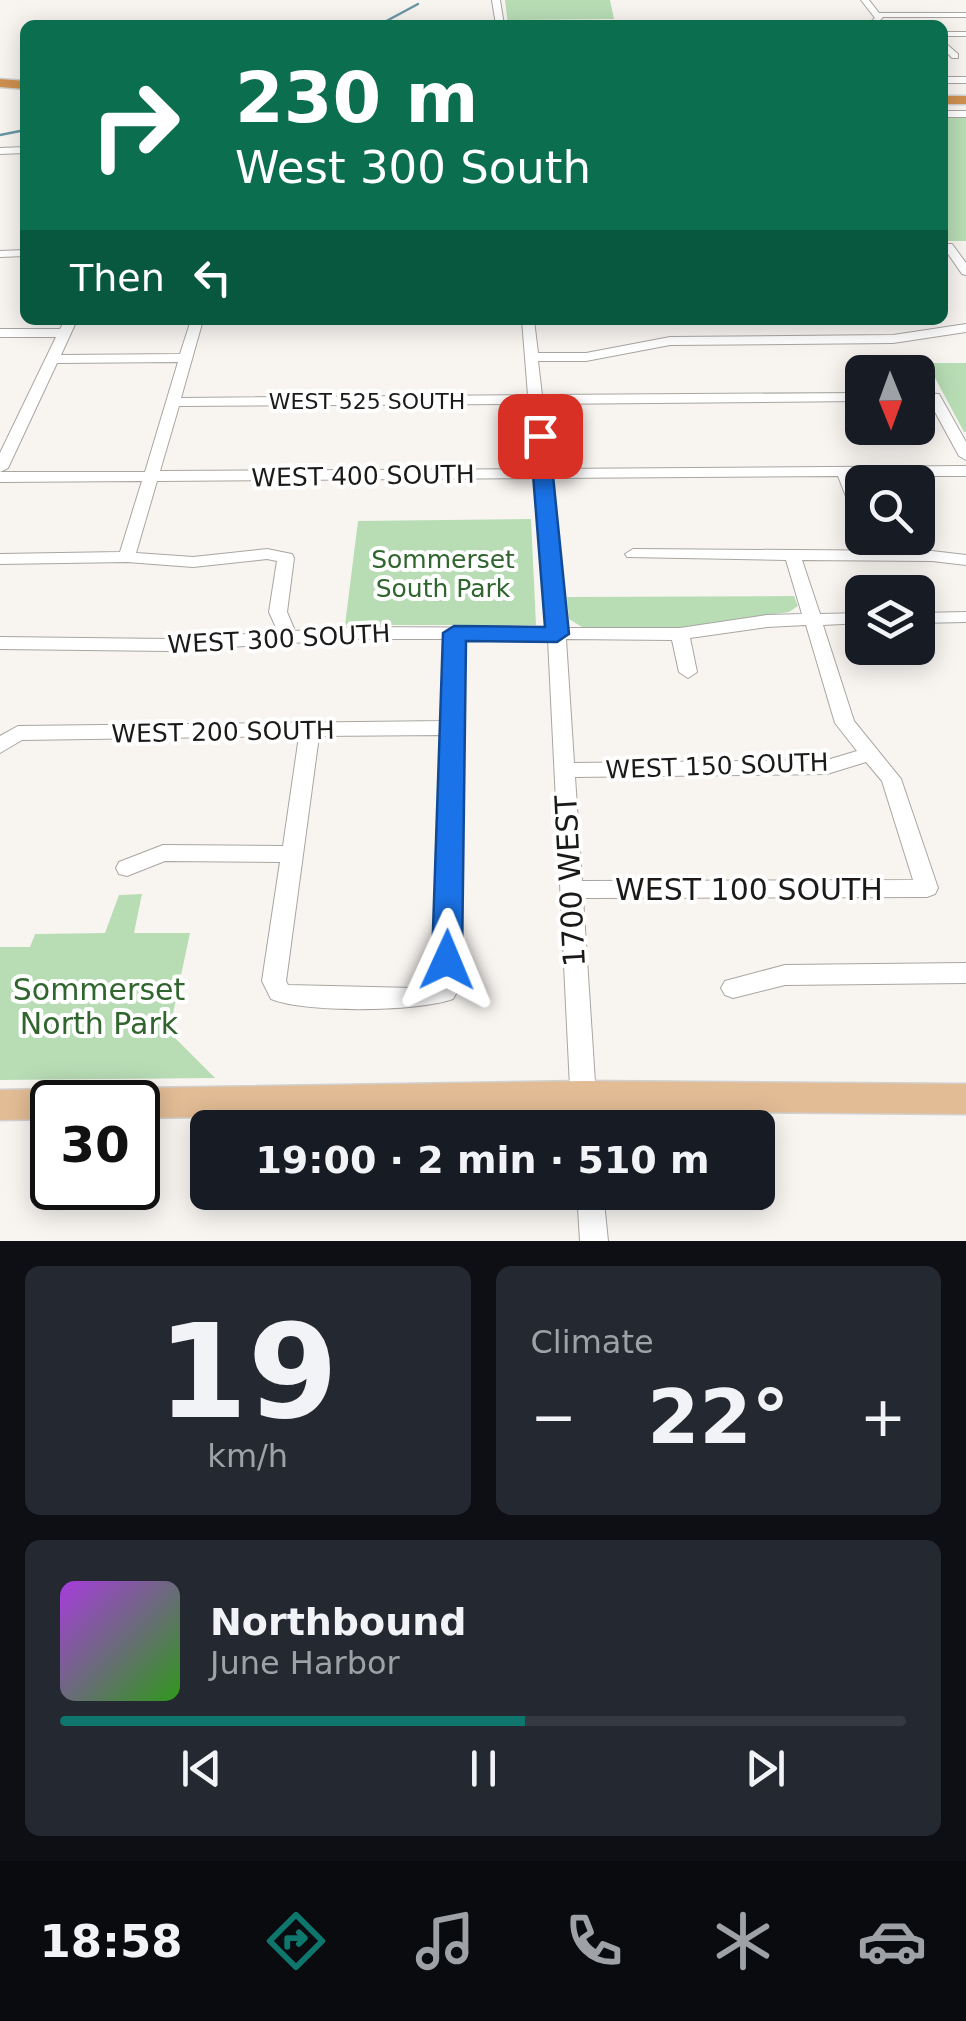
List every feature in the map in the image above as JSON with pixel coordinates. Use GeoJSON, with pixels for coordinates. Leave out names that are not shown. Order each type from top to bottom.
{"type":"FeatureCollection","features":[{"type":"Feature","properties":{"kind":"main road"},"geometry":{"type":"LineString","coordinates":[[605,1110],[720,1099],[966,1099]]}},
{"type":"Feature","properties":{"kind":"main road"},"geometry":{"type":"LineString","coordinates":[[694,1110],[720,1099]]}},
{"type":"Feature","properties":{"kind":"main road"},"geometry":{"type":"LineString","coordinates":[[160,1103],[485,1110]]}},
{"type":"Feature","properties":{"kind":"main road"},"geometry":{"type":"LineString","coordinates":[[0,1105],[30,1104]]}},
{"type":"Feature","properties":{"kind":"street"},"geometry":{"type":"LineString","coordinates":[[865,0],[879,15],[966,14]]}},
{"type":"Feature","properties":{"kind":"street"},"geometry":{"type":"LineString","coordinates":[[878,20],[879,15]]}},
{"type":"Feature","properties":{"kind":"street"},"geometry":{"type":"LineString","coordinates":[[948,46],[955,56]]}},
{"type":"Feature","properties":{"kind":"street"},"geometry":{"type":"LineString","coordinates":[[948,250],[965,270]]}},
{"type":"Feature","properties":{"kind":"street"},"geometry":{"type":"LineString","coordinates":[[127,558],[195,325]]}},
{"type":"Feature","properties":{"kind":"street","name":"1700 WEST"},"geometry":{"type":"LineString","coordinates":[[528,325],[557,634],[584,1110]]}},
{"type":"Feature","properties":{"kind":"street"},"geometry":{"type":"LineString","coordinates":[[0,333],[68,326]]}},
{"type":"Feature","properties":{"kind":"street"},"geometry":{"type":"LineString","coordinates":[[0,468],[68,326]]}},
{"type":"Feature","properties":{"kind":"street"},"geometry":{"type":"LineString","coordinates":[[531,357],[586,357],[670,341],[894,339],[966,328]]}},
{"type":"Feature","properties":{"kind":"street"},"geometry":{"type":"LineString","coordinates":[[52,359],[185,358]]}},
{"type":"Feature","properties":{"kind":"street","name":"WEST 525 SOUTH"},"geometry":{"type":"LineString","coordinates":[[172,402],[845,397]]}},
{"type":"Feature","properties":{"kind":"street"},"geometry":{"type":"LineString","coordinates":[[935,399],[966,456]]}},
{"type":"Feature","properties":{"kind":"street","name":"WEST 400 SOUTH"},"geometry":{"type":"LineString","coordinates":[[0,477],[966,471]]}},
{"type":"Feature","properties":{"kind":"street"},"geometry":{"type":"LineString","coordinates":[[0,558],[193,562],[267,554],[286,558],[278,612],[288,636]]}},
{"type":"Feature","properties":{"kind":"street"},"geometry":{"type":"LineString","coordinates":[[633,554],[966,560]]}},
{"type":"Feature","properties":{"kind":"street"},"geometry":{"type":"LineString","coordinates":[[793,558],[845,724],[870,754]]}},
{"type":"Feature","properties":{"kind":"street"},"geometry":{"type":"LineString","coordinates":[[935,618],[966,617]]}},
{"type":"Feature","properties":{"kind":"street","name":"WEST 300 SOUTH"},"geometry":{"type":"LineString","coordinates":[[0,643],[170,645],[288,636],[680,634],[767,621],[845,618]]}},
{"type":"Feature","properties":{"kind":"street"},"geometry":{"type":"LineString","coordinates":[[310,730],[274,981],[279,992],[290,997],[414,998],[445,992],[454,633]]}},
{"type":"Feature","properties":{"kind":"street"},"geometry":{"type":"LineString","coordinates":[[680,634],[688,672]]}},
{"type":"Feature","properties":{"kind":"street","name":"WEST 200 SOUTH"},"geometry":{"type":"LineString","coordinates":[[0,746],[18,734],[450,728]]}},
{"type":"Feature","properties":{"kind":"street","name":"WEST 150 SOUTH"},"geometry":{"type":"LineString","coordinates":[[564,770],[828,767],[870,754]]}},
{"type":"Feature","properties":{"kind":"street","name":"WEST 100 SOUTH"},"geometry":{"type":"LineString","coordinates":[[570,890],[927,888],[891,779],[870,754]]}},
{"type":"Feature","properties":{"kind":"street"},"geometry":{"type":"LineString","coordinates":[[127,868],[162,852],[293,854]]}},
{"type":"Feature","properties":{"kind":"street"},"geometry":{"type":"LineString","coordinates":[[733,988],[785,975],[966,973]]}},
{"type":"Feature","properties":{"kind":"street"},"geometry":{"type":"LineString","coordinates":[[591,1210],[594,1241]]}},
{"type":"Feature","properties":{"kind":"green space"},"geometry":{"type":"Polygon","coordinates":[[[505,0],[610,0],[614,19],[518,20],[507,20],[505,0]]]}},
{"type":"Feature","properties":{"kind":"green space"},"geometry":{"type":"Polygon","coordinates":[[[948,116],[966,116],[966,241],[948,241],[948,116]]]}},
{"type":"Feature","properties":{"kind":"green space"},"geometry":{"type":"Polygon","coordinates":[[[935,363],[966,363],[966,432],[935,378],[935,363]]]}},
{"type":"Feature","properties":{"kind":"green space","name":"Sommerset South Park"},"geometry":{"type":"Polygon","coordinates":[[[531,519],[536,625],[345,625],[358,521],[531,519]]]}},
{"type":"Feature","properties":{"kind":"green space"},"geometry":{"type":"Polygon","coordinates":[[[794,596],[798,606],[789,612],[684,627],[582,627],[569,619],[567,597],[794,596]]]}},
{"type":"Feature","properties":{"kind":"green space","name":"Sommerset North Park"},"geometry":{"type":"Polygon","coordinates":[[[142,894],[134,933],[190,933],[169,1032],[215,1078],[0,1080],[0,947],[30,947],[35,934],[105,933],[119,895],[142,894]]]}},
{"type":"Feature","properties":{"kind":"waterway"},"geometry":{"type":"LineString","coordinates":[[388,20],[418,4]]}},
{"type":"Feature","properties":{"kind":"waterway"},"geometry":{"type":"LineString","coordinates":[[0,135],[20,131]]}},
{"type":"Feature","properties":{"kind":"route"},"geometry":{"type":"LineString","coordinates":[[447,960],[454,633],[557,634],[540,436]]}}]}
